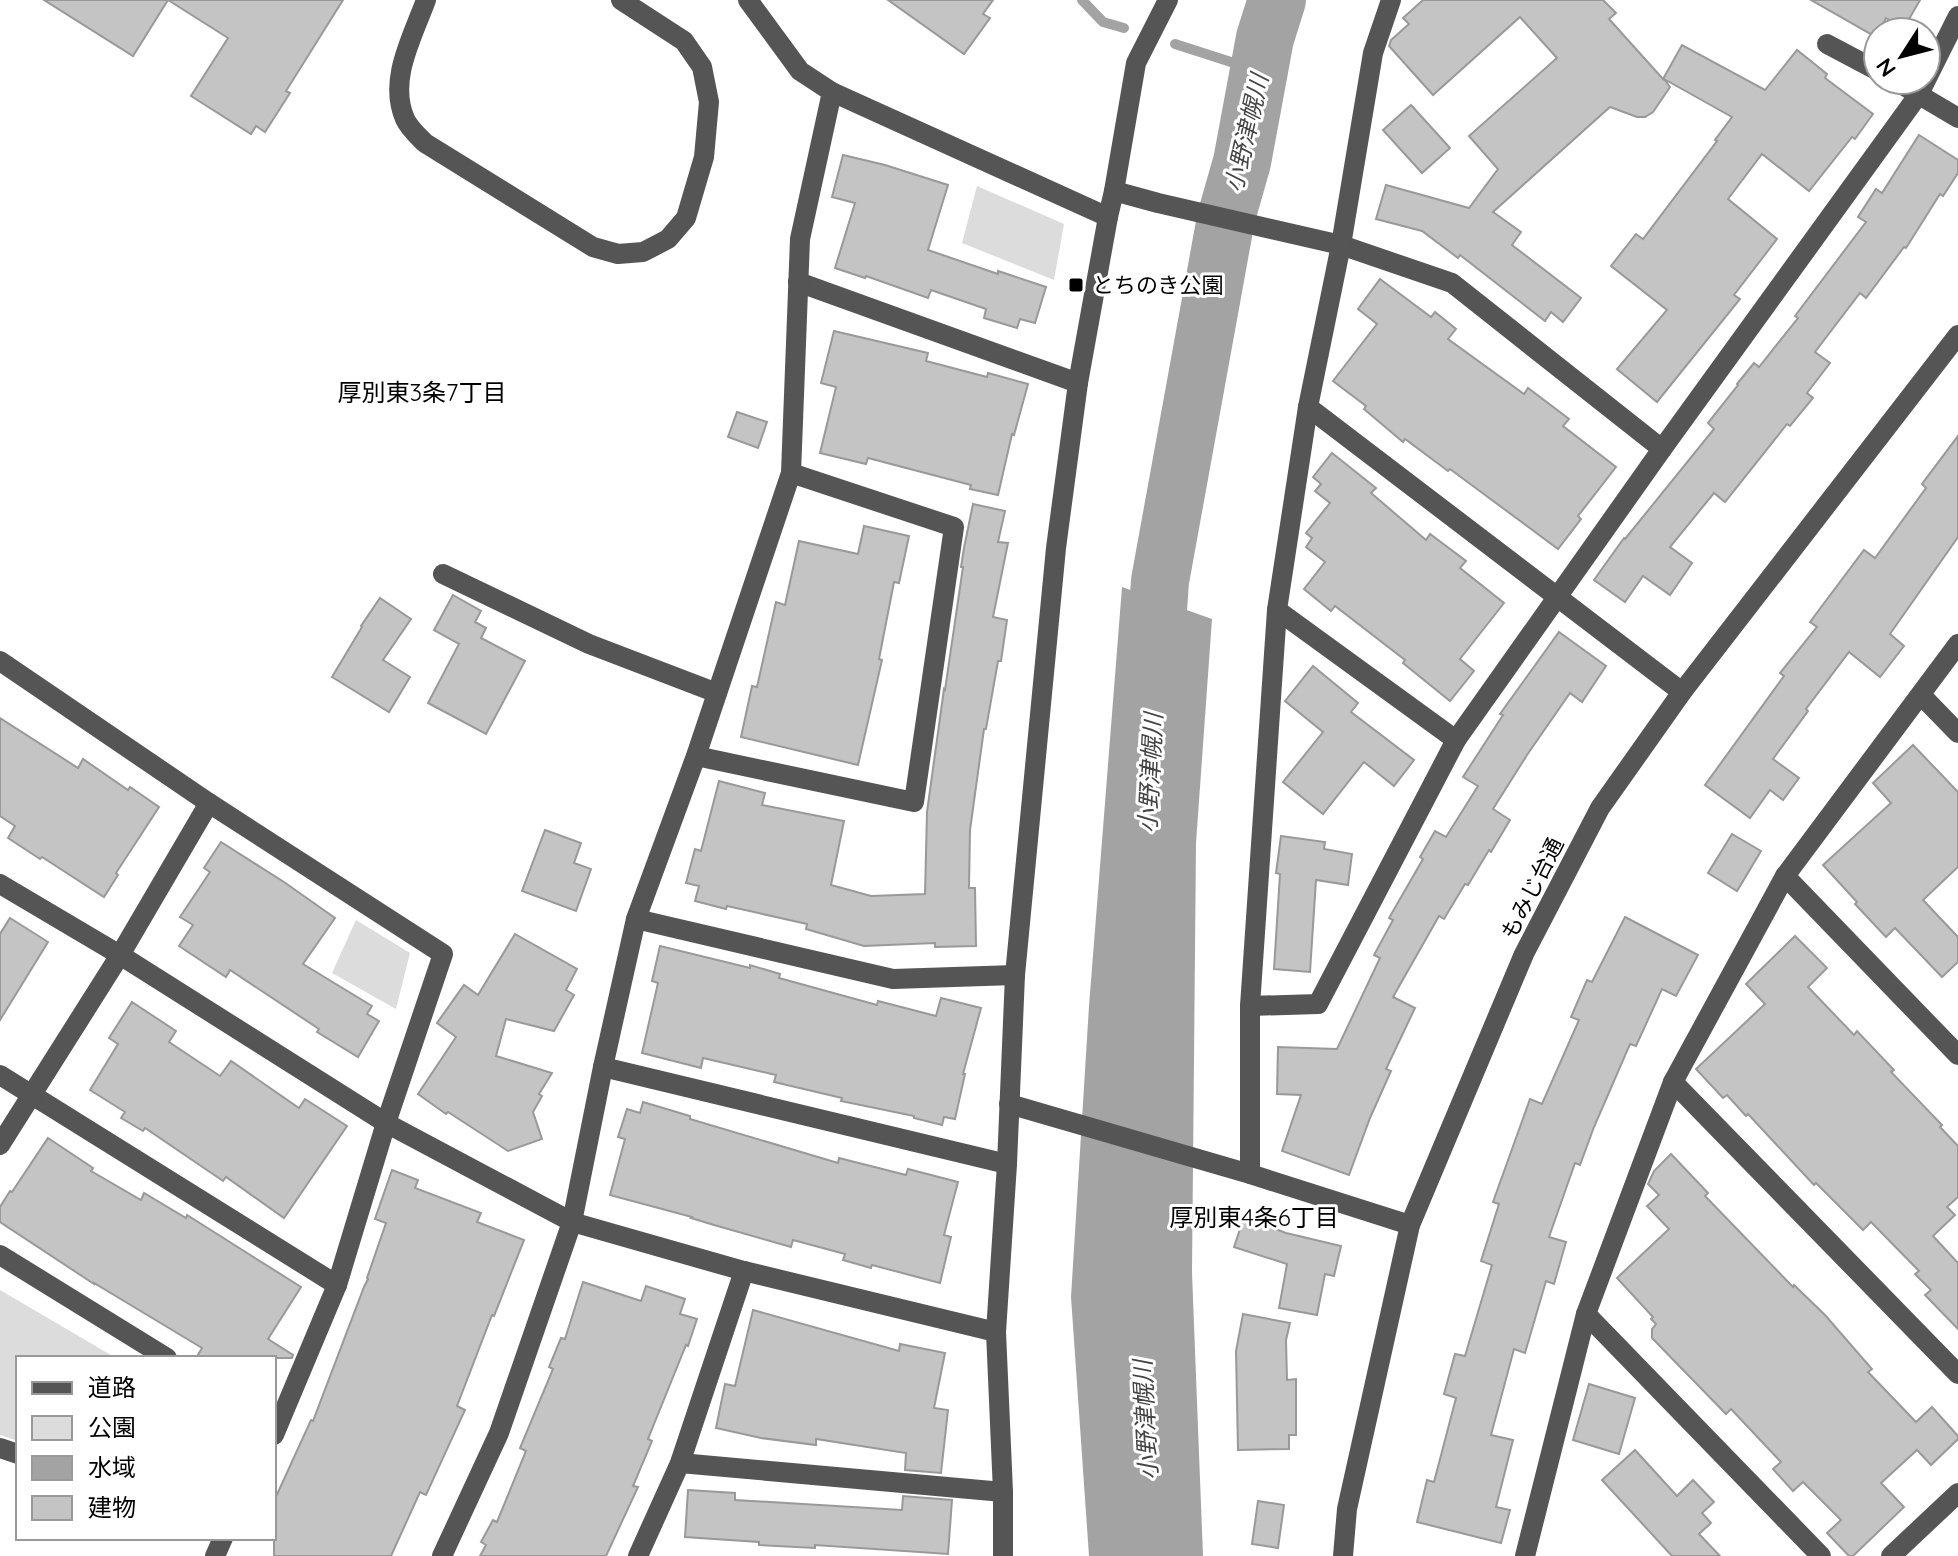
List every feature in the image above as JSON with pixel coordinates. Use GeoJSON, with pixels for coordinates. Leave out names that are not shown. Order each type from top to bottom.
{"type":"FeatureCollection","features":[{"type":"Feature","properties":{"kind":"street"},"geometry":{"type":"LineString","coordinates":[[426,0],[400,70],[398,96],[406,122],[425,143],[593,247],[618,254],[643,252],[668,239],[686,218],[704,157],[709,102],[702,67],[684,41],[621,0]]}},
{"type":"Feature","properties":{"kind":"street"},"geometry":{"type":"LineString","coordinates":[[748,0],[800,71],[832,92],[1108,217]]}},
{"type":"Feature","properties":{"kind":"street"},"geometry":{"type":"LineString","coordinates":[[1003,1556],[996,1332],[1015,975],[1056,548],[1078,383],[1136,63],[1168,0]]}},
{"type":"Feature","properties":{"kind":"street"},"geometry":{"type":"LineString","coordinates":[[1250,1174],[1250,1006],[1277,610],[1308,407],[1341,245],[1373,53],[1391,0]]}},
{"type":"Feature","properties":{"kind":"street"},"geometry":{"type":"LineString","coordinates":[[1942,48],[1958,16]]}},
{"type":"Feature","properties":{"kind":"street"},"geometry":{"type":"LineString","coordinates":[[1827,44],[1862,63]]}},
{"type":"Feature","properties":{"kind":"street"},"geometry":{"type":"LineString","coordinates":[[442,1556],[499,1433],[572,1222],[636,919],[696,756],[791,473],[800,239],[832,92]]}},
{"type":"Feature","properties":{"kind":"street"},"geometry":{"type":"LineString","coordinates":[[1250,1006],[1318,1004],[1456,740],[1918,96]]}},
{"type":"Feature","properties":{"kind":"street"},"geometry":{"type":"LineString","coordinates":[[1922,96],[1958,118]]}},
{"type":"Feature","properties":{"kind":"street"},"geometry":{"type":"LineString","coordinates":[[1114,191],[1341,245],[1452,283],[1662,449]]}},
{"type":"Feature","properties":{"kind":"street"},"geometry":{"type":"LineString","coordinates":[[798,282],[1078,383]]}},
{"type":"Feature","properties":{"kind":"street","name":"もみじ台通"},"geometry":{"type":"LineString","coordinates":[[1343,1556],[1347,1509],[1410,1225],[1524,954],[1600,808],[1682,692],[1958,335]]}},
{"type":"Feature","properties":{"kind":"street"},"geometry":{"type":"LineString","coordinates":[[1308,407],[1682,692]]}},
{"type":"Feature","properties":{"kind":"street"},"geometry":{"type":"LineString","coordinates":[[696,756],[914,802],[954,527],[791,473]]}},
{"type":"Feature","properties":{"kind":"street"},"geometry":{"type":"LineString","coordinates":[[443,574],[589,644],[717,693]]}},
{"type":"Feature","properties":{"kind":"street"},"geometry":{"type":"LineString","coordinates":[[1277,610],[1456,740]]}},
{"type":"Feature","properties":{"kind":"street"},"geometry":{"type":"LineString","coordinates":[[1525,1556],[1586,1314],[1673,1082],[1785,876],[1958,644]]}},
{"type":"Feature","properties":{"kind":"street"},"geometry":{"type":"LineString","coordinates":[[0,661],[209,803],[443,954],[386,1123],[337,1285],[276,1426]]}},
{"type":"Feature","properties":{"kind":"street"},"geometry":{"type":"LineString","coordinates":[[1921,695],[1958,733]]}},
{"type":"Feature","properties":{"kind":"street"},"geometry":{"type":"LineString","coordinates":[[0,1145],[120,955],[209,803]]}},
{"type":"Feature","properties":{"kind":"street"},"geometry":{"type":"LineString","coordinates":[[1785,876],[1958,1055]]}},
{"type":"Feature","properties":{"kind":"street"},"geometry":{"type":"LineString","coordinates":[[0,884],[120,955],[386,1123],[572,1222],[744,1271],[996,1332]]}},
{"type":"Feature","properties":{"kind":"street"},"geometry":{"type":"LineString","coordinates":[[636,919],[893,979],[1015,975]]}},
{"type":"Feature","properties":{"kind":"street"},"geometry":{"type":"LineString","coordinates":[[603,1067],[1007,1164]]}},
{"type":"Feature","properties":{"kind":"street"},"geometry":{"type":"LineString","coordinates":[[0,1075],[337,1285]]}},
{"type":"Feature","properties":{"kind":"street"},"geometry":{"type":"LineString","coordinates":[[1673,1082],[1958,1374]]}},
{"type":"Feature","properties":{"kind":"street"},"geometry":{"type":"LineString","coordinates":[[1009,1104],[1250,1174],[1410,1225]]}},
{"type":"Feature","properties":{"kind":"street"},"geometry":{"type":"LineString","coordinates":[[0,1255],[164,1356]]}},
{"type":"Feature","properties":{"kind":"street"},"geometry":{"type":"LineString","coordinates":[[638,1556],[680,1463],[744,1271]]}},
{"type":"Feature","properties":{"kind":"street"},"geometry":{"type":"LineString","coordinates":[[1586,1314],[1821,1556]]}},
{"type":"Feature","properties":{"kind":"street"},"geometry":{"type":"LineString","coordinates":[[680,1463],[1003,1492]]}},
{"type":"Feature","properties":{"kind":"street"},"geometry":{"type":"LineString","coordinates":[[1891,1556],[1958,1493]]}},
{"type":"Feature","properties":{"kind":"green space"},"geometry":{"type":"Polygon","coordinates":[[[977,186],[1064,224],[1054,280],[962,243],[977,186]]]}},
{"type":"Feature","properties":{"kind":"green space"},"geometry":{"type":"Polygon","coordinates":[[[356,920],[410,953],[396,1009],[332,973],[356,920]]]}},
{"type":"Feature","properties":{"kind":"green space"},"geometry":{"type":"Polygon","coordinates":[[[0,1290],[113,1356],[16,1356],[16,1440],[0,1435],[0,1290]]]}},
{"type":"Feature","properties":{"kind":"water"},"geometry":{"type":"Polygon","coordinates":[[[1122,587],[1212,619],[1196,843],[1192,1273],[1203,1556],[1089,1556],[1071,1297],[1089,1006],[1122,587]]]}},
{"type":"Feature","properties":{"kind":"building"},"geometry":{"type":"Polygon","coordinates":[[[44,0],[168,0],[133,56],[44,0]]]}},
{"type":"Feature","properties":{"kind":"building"},"geometry":{"type":"Polygon","coordinates":[[[168,0],[343,0],[286,91],[290,93],[265,132],[256,126],[251,134],[191,96],[228,38],[168,0]]]}},
{"type":"Feature","properties":{"kind":"building"},"geometry":{"type":"Polygon","coordinates":[[[888,0],[993,0],[983,14],[990,18],[964,54],[888,0]]]}},
{"type":"Feature","properties":{"kind":"building"},"geometry":{"type":"Polygon","coordinates":[[[1423,0],[1603,0],[1616,13],[1609,19],[1663,79],[1682,45],[1765,90],[1797,50],[1827,74],[1825,78],[1873,114],[1809,191],[1762,154],[1728,199],[1777,239],[1734,295],[1740,299],[1657,402],[1617,369],[1667,310],[1611,266],[1636,234],[1643,239],[1732,117],[1664,79],[1670,87],[1653,112],[1637,117],[1610,107],[1493,212],[1521,232],[1512,245],[1581,298],[1563,322],[1551,312],[1545,321],[1460,255],[1458,258],[1422,231],[1376,219],[1386,185],[1469,208],[1498,169],[1469,136],[1557,58],[1520,17],[1433,95],[1389,46],[1391,40],[1409,24],[1403,18],[1423,0]]]}},
{"type":"Feature","properties":{"kind":"building"},"geometry":{"type":"Polygon","coordinates":[[[1811,0],[1920,0],[1911,16],[1862,16],[1862,29],[1811,0]]]}},
{"type":"Feature","properties":{"kind":"building"},"geometry":{"type":"Polygon","coordinates":[[[1411,105],[1450,148],[1422,173],[1383,130],[1411,105]]]}},
{"type":"Feature","properties":{"kind":"building"},"geometry":{"type":"Polygon","coordinates":[[[1919,135],[1958,160],[1958,173],[1943,196],[1940,194],[1906,248],[1866,298],[1860,293],[1815,352],[1830,363],[1807,393],[1813,398],[1790,426],[1787,424],[1725,502],[1714,493],[1670,547],[1692,563],[1670,595],[1643,576],[1625,602],[1594,580],[1624,538],[1714,429],[1708,423],[1737,384],[1754,363],[1759,367],[1798,318],[1795,316],[1866,222],[1858,217],[1876,189],[1882,193],[1919,135]]]}},
{"type":"Feature","properties":{"kind":"building"},"geometry":{"type":"Polygon","coordinates":[[[843,155],[948,185],[928,250],[1046,287],[1035,323],[1020,319],[1017,328],[984,318],[986,309],[931,290],[928,298],[835,268],[855,203],[832,197],[843,155]]]}},
{"type":"Feature","properties":{"kind":"building"},"geometry":{"type":"Polygon","coordinates":[[[1380,279],[1431,317],[1435,312],[1456,329],[1448,339],[1524,394],[1528,388],[1569,419],[1563,426],[1616,467],[1578,516],[1581,519],[1558,549],[1450,469],[1448,471],[1405,439],[1403,442],[1364,409],[1366,406],[1333,381],[1377,324],[1358,309],[1380,279]]]}},
{"type":"Feature","properties":{"kind":"building"},"geometry":{"type":"Polygon","coordinates":[[[834,331],[928,353],[926,361],[1028,384],[1012,434],[998,495],[868,458],[866,464],[820,453],[836,387],[821,383],[834,331]]]}},
{"type":"Feature","properties":{"kind":"building"},"geometry":{"type":"Polygon","coordinates":[[[737,412],[767,422],[758,448],[728,437],[737,412]]]}},
{"type":"Feature","properties":{"kind":"building"},"geometry":{"type":"Polygon","coordinates":[[[1958,436],[1958,537],[1890,634],[1904,646],[1880,677],[1849,652],[1773,759],[1799,778],[1783,800],[1770,790],[1750,818],[1705,785],[1784,676],[1780,673],[1817,627],[1810,622],[1864,550],[1875,558],[1926,488],[1922,484],[1958,436]]]}},
{"type":"Feature","properties":{"kind":"building"},"geometry":{"type":"Polygon","coordinates":[[[1332,453],[1376,488],[1371,493],[1426,540],[1430,534],[1466,561],[1460,568],[1504,603],[1460,659],[1474,671],[1450,701],[1403,663],[1405,660],[1335,606],[1331,611],[1304,589],[1325,562],[1306,547],[1312,538],[1306,533],[1330,503],[1315,491],[1321,484],[1313,477],[1332,453]]]}},
{"type":"Feature","properties":{"kind":"building"},"geometry":{"type":"Polygon","coordinates":[[[973,504],[1005,511],[998,542],[1008,543],[993,617],[1007,620],[1001,661],[998,661],[984,729],[970,830],[969,888],[975,888],[976,946],[935,947],[935,943],[864,946],[806,929],[807,924],[695,901],[699,886],[686,883],[695,849],[701,851],[719,781],[765,793],[762,805],[844,821],[831,885],[871,896],[925,894],[927,812],[961,567],[973,504]]]}},
{"type":"Feature","properties":{"kind":"building"},"geometry":{"type":"Polygon","coordinates":[[[864,526],[909,536],[899,583],[894,582],[879,659],[882,660],[858,765],[741,737],[752,686],[757,687],[776,602],[785,605],[799,541],[858,554],[864,526]]]}},
{"type":"Feature","properties":{"kind":"building"},"geometry":{"type":"Polygon","coordinates":[[[453,595],[481,611],[475,622],[486,628],[481,638],[525,661],[486,734],[428,703],[459,644],[434,630],[453,595]]]}},
{"type":"Feature","properties":{"kind":"building"},"geometry":{"type":"Polygon","coordinates":[[[380,598],[411,619],[383,660],[410,677],[389,712],[332,677],[380,598]]]}},
{"type":"Feature","properties":{"kind":"building"},"geometry":{"type":"Polygon","coordinates":[[[1559,632],[1606,666],[1582,702],[1570,693],[1527,755],[1493,809],[1510,820],[1444,919],[1439,916],[1393,997],[1415,1008],[1386,1069],[1391,1071],[1349,1175],[1282,1151],[1301,1095],[1277,1094],[1278,1047],[1337,1049],[1380,958],[1374,955],[1393,920],[1389,918],[1423,859],[1420,857],[1435,831],[1446,837],[1478,786],[1463,777],[1503,715],[1500,714],[1559,632]]]}},
{"type":"Feature","properties":{"kind":"building"},"geometry":{"type":"Polygon","coordinates":[[[1313,666],[1358,703],[1351,712],[1414,760],[1394,786],[1364,762],[1323,814],[1283,782],[1323,732],[1285,701],[1313,666]]]}},
{"type":"Feature","properties":{"kind":"building"},"geometry":{"type":"Polygon","coordinates":[[[0,718],[78,768],[83,759],[159,807],[104,897],[8,838],[15,826],[0,816],[0,718]]]}},
{"type":"Feature","properties":{"kind":"building"},"geometry":{"type":"Polygon","coordinates":[[[1913,745],[1958,792],[1958,867],[1923,900],[1958,937],[1958,962],[1942,977],[1895,928],[1886,937],[1823,865],[1891,803],[1873,783],[1913,745]]]}},
{"type":"Feature","properties":{"kind":"building"},"geometry":{"type":"Polygon","coordinates":[[[545,830],[581,843],[574,863],[591,869],[576,911],[522,891],[545,830]]]}},
{"type":"Feature","properties":{"kind":"building"},"geometry":{"type":"Polygon","coordinates":[[[1732,834],[1761,851],[1737,891],[1708,873],[1732,834]]]}},
{"type":"Feature","properties":{"kind":"building"},"geometry":{"type":"Polygon","coordinates":[[[1281,836],[1325,842],[1324,849],[1352,854],[1348,885],[1316,880],[1310,972],[1274,969],[1280,874],[1276,873],[1281,836]]]}},
{"type":"Feature","properties":{"kind":"building"},"geometry":{"type":"Polygon","coordinates":[[[221,842],[335,918],[303,964],[372,1006],[367,1014],[379,1021],[358,1057],[230,970],[226,977],[179,946],[193,925],[180,917],[210,872],[204,868],[221,842]]]}},
{"type":"Feature","properties":{"kind":"building"},"geometry":{"type":"Polygon","coordinates":[[[1625,917],[1698,955],[1676,996],[1662,989],[1636,1046],[1630,1044],[1580,1165],[1575,1163],[1549,1237],[1566,1242],[1554,1284],[1546,1281],[1525,1353],[1514,1349],[1491,1435],[1513,1440],[1496,1507],[1510,1510],[1501,1543],[1417,1522],[1427,1480],[1434,1482],[1456,1398],[1444,1394],[1455,1354],[1465,1356],[1492,1265],[1481,1261],[1499,1204],[1493,1202],[1530,1099],[1542,1104],[1579,1020],[1571,1017],[1587,980],[1592,982],[1625,917]]]}},
{"type":"Feature","properties":{"kind":"building"},"geometry":{"type":"Polygon","coordinates":[[[10,918],[48,942],[0,1020],[0,934],[10,918]]]}},
{"type":"Feature","properties":{"kind":"building"},"geometry":{"type":"Polygon","coordinates":[[[515,934],[577,969],[566,990],[574,995],[554,1031],[506,1019],[496,1056],[552,1073],[539,1094],[542,1096],[533,1112],[542,1139],[508,1151],[418,1094],[456,1037],[437,1023],[464,985],[478,995],[515,934]]]}},
{"type":"Feature","properties":{"kind":"building"},"geometry":{"type":"Polygon","coordinates":[[[1795,936],[1827,968],[1808,987],[1854,1035],[1857,1031],[1894,1070],[1891,1072],[1958,1146],[1958,1197],[1947,1207],[1955,1215],[1933,1236],[1958,1263],[1958,1329],[1925,1295],[1931,1290],[1915,1274],[1919,1271],[1871,1222],[1863,1230],[1816,1183],[1814,1185],[1748,1114],[1746,1116],[1727,1095],[1723,1098],[1696,1069],[1765,1004],[1746,984],[1795,936]]]}},
{"type":"Feature","properties":{"kind":"building"},"geometry":{"type":"Polygon","coordinates":[[[660,946],[750,968],[750,965],[780,974],[779,978],[877,1005],[878,1001],[936,1016],[941,998],[981,1008],[963,1074],[955,1119],[944,1117],[942,1125],[774,1082],[776,1075],[703,1058],[701,1068],[642,1053],[658,983],[652,981],[660,946]]]}},
{"type":"Feature","properties":{"kind":"building"},"geometry":{"type":"Polygon","coordinates":[[[132,1002],[176,1031],[169,1042],[220,1076],[231,1061],[299,1108],[305,1099],[347,1126],[284,1218],[226,1177],[223,1181],[145,1128],[143,1131],[121,1118],[125,1112],[90,1090],[118,1044],[109,1038],[132,1002]]]}},
{"type":"Feature","properties":{"kind":"building"},"geometry":{"type":"Polygon","coordinates":[[[643,1102],[838,1163],[839,1158],[906,1175],[908,1169],[958,1182],[944,1235],[951,1237],[940,1283],[843,1260],[845,1254],[793,1240],[791,1247],[610,1195],[625,1139],[618,1137],[627,1109],[640,1113],[643,1102]]]}},
{"type":"Feature","properties":{"kind":"building"},"geometry":{"type":"Polygon","coordinates":[[[48,1138],[93,1168],[91,1171],[141,1200],[144,1193],[186,1218],[187,1215],[301,1287],[268,1339],[293,1355],[292,1358],[197,1356],[202,1348],[94,1284],[0,1222],[0,1207],[48,1138]]]}},
{"type":"Feature","properties":{"kind":"building"},"geometry":{"type":"Polygon","coordinates":[[[1671,1154],[1708,1193],[1705,1196],[1793,1287],[1825,1315],[1872,1369],[1868,1372],[1916,1422],[1932,1407],[1958,1436],[1931,1465],[1917,1450],[1881,1483],[1904,1507],[1853,1556],[1849,1556],[1827,1533],[1841,1520],[1803,1482],[1793,1491],[1773,1469],[1781,1462],[1731,1409],[1726,1414],[1652,1338],[1652,1329],[1656,1324],[1651,1319],[1653,1317],[1617,1278],[1669,1229],[1647,1206],[1659,1195],[1648,1184],[1654,1171],[1671,1154]]]}},
{"type":"Feature","properties":{"kind":"building"},"geometry":{"type":"Polygon","coordinates":[[[392,1170],[418,1180],[415,1188],[481,1213],[477,1222],[524,1240],[457,1406],[465,1410],[426,1495],[420,1492],[391,1556],[274,1556],[276,1497],[313,1421],[368,1279],[386,1223],[375,1219],[392,1170]]]}},
{"type":"Feature","properties":{"kind":"building"},"geometry":{"type":"Polygon","coordinates":[[[1244,1217],[1286,1233],[1341,1246],[1334,1276],[1325,1274],[1317,1315],[1279,1308],[1287,1264],[1234,1247],[1244,1217]]]}},
{"type":"Feature","properties":{"kind":"building"},"geometry":{"type":"Polygon","coordinates":[[[583,1282],[641,1301],[646,1286],[685,1299],[680,1314],[697,1319],[648,1439],[652,1441],[633,1486],[638,1487],[606,1556],[480,1556],[486,1545],[481,1542],[493,1520],[497,1522],[526,1451],[520,1448],[553,1369],[549,1367],[561,1338],[565,1339],[583,1282]]]}},
{"type":"Feature","properties":{"kind":"building"},"geometry":{"type":"Polygon","coordinates":[[[753,1310],[899,1351],[900,1344],[945,1353],[934,1408],[948,1410],[941,1473],[905,1470],[906,1453],[816,1439],[816,1445],[761,1438],[716,1428],[725,1384],[735,1386],[753,1310]]]}},
{"type":"Feature","properties":{"kind":"building"},"geometry":{"type":"Polygon","coordinates":[[[1243,1314],[1290,1323],[1286,1340],[1287,1380],[1296,1379],[1296,1435],[1289,1435],[1289,1449],[1238,1450],[1236,1351],[1243,1314]]]}},
{"type":"Feature","properties":{"kind":"building"},"geometry":{"type":"Polygon","coordinates":[[[1589,1384],[1635,1398],[1619,1454],[1573,1440],[1589,1384]]]}},
{"type":"Feature","properties":{"kind":"building"},"geometry":{"type":"Polygon","coordinates":[[[1635,1450],[1677,1496],[1693,1480],[1714,1502],[1702,1513],[1711,1523],[1699,1534],[1720,1556],[1672,1556],[1602,1480],[1635,1450]]]}},
{"type":"Feature","properties":{"kind":"building"},"geometry":{"type":"Polygon","coordinates":[[[688,1490],[735,1493],[735,1500],[902,1510],[903,1496],[952,1500],[948,1554],[815,1545],[815,1548],[759,1545],[759,1542],[685,1537],[688,1490]]]}},
{"type":"Feature","properties":{"kind":"building"},"geometry":{"type":"Polygon","coordinates":[[[1258,1501],[1284,1505],[1278,1548],[1252,1544],[1258,1501]]]}},
{"type":"Feature","properties":{"kind":"waterway"},"geometry":{"type":"LineString","coordinates":[[1082,0],[1103,22],[1124,28]]}},
{"type":"Feature","properties":{"kind":"waterway","name":"小野津幌川"},"geometry":{"type":"LineString","coordinates":[[1153,681],[1160,581],[1226,218],[1242,162],[1265,38],[1277,0]]}},
{"type":"Feature","properties":{"kind":"waterway"},"geometry":{"type":"LineString","coordinates":[[1175,44],[1259,71]]}},
{"type":"Feature","properties":{"kind":"place","name":"とちのき公園"},"geometry":{"type":"Point","coordinates":[1076,285]}},
{"type":"Feature","properties":{"kind":"district","name":"厚別東3条7丁目"},"geometry":{"type":"Point","coordinates":[422,392]}},
{"type":"Feature","properties":{"kind":"district","name":"厚別東4条6丁目"},"geometry":{"type":"Point","coordinates":[1254,1217]}}]}
